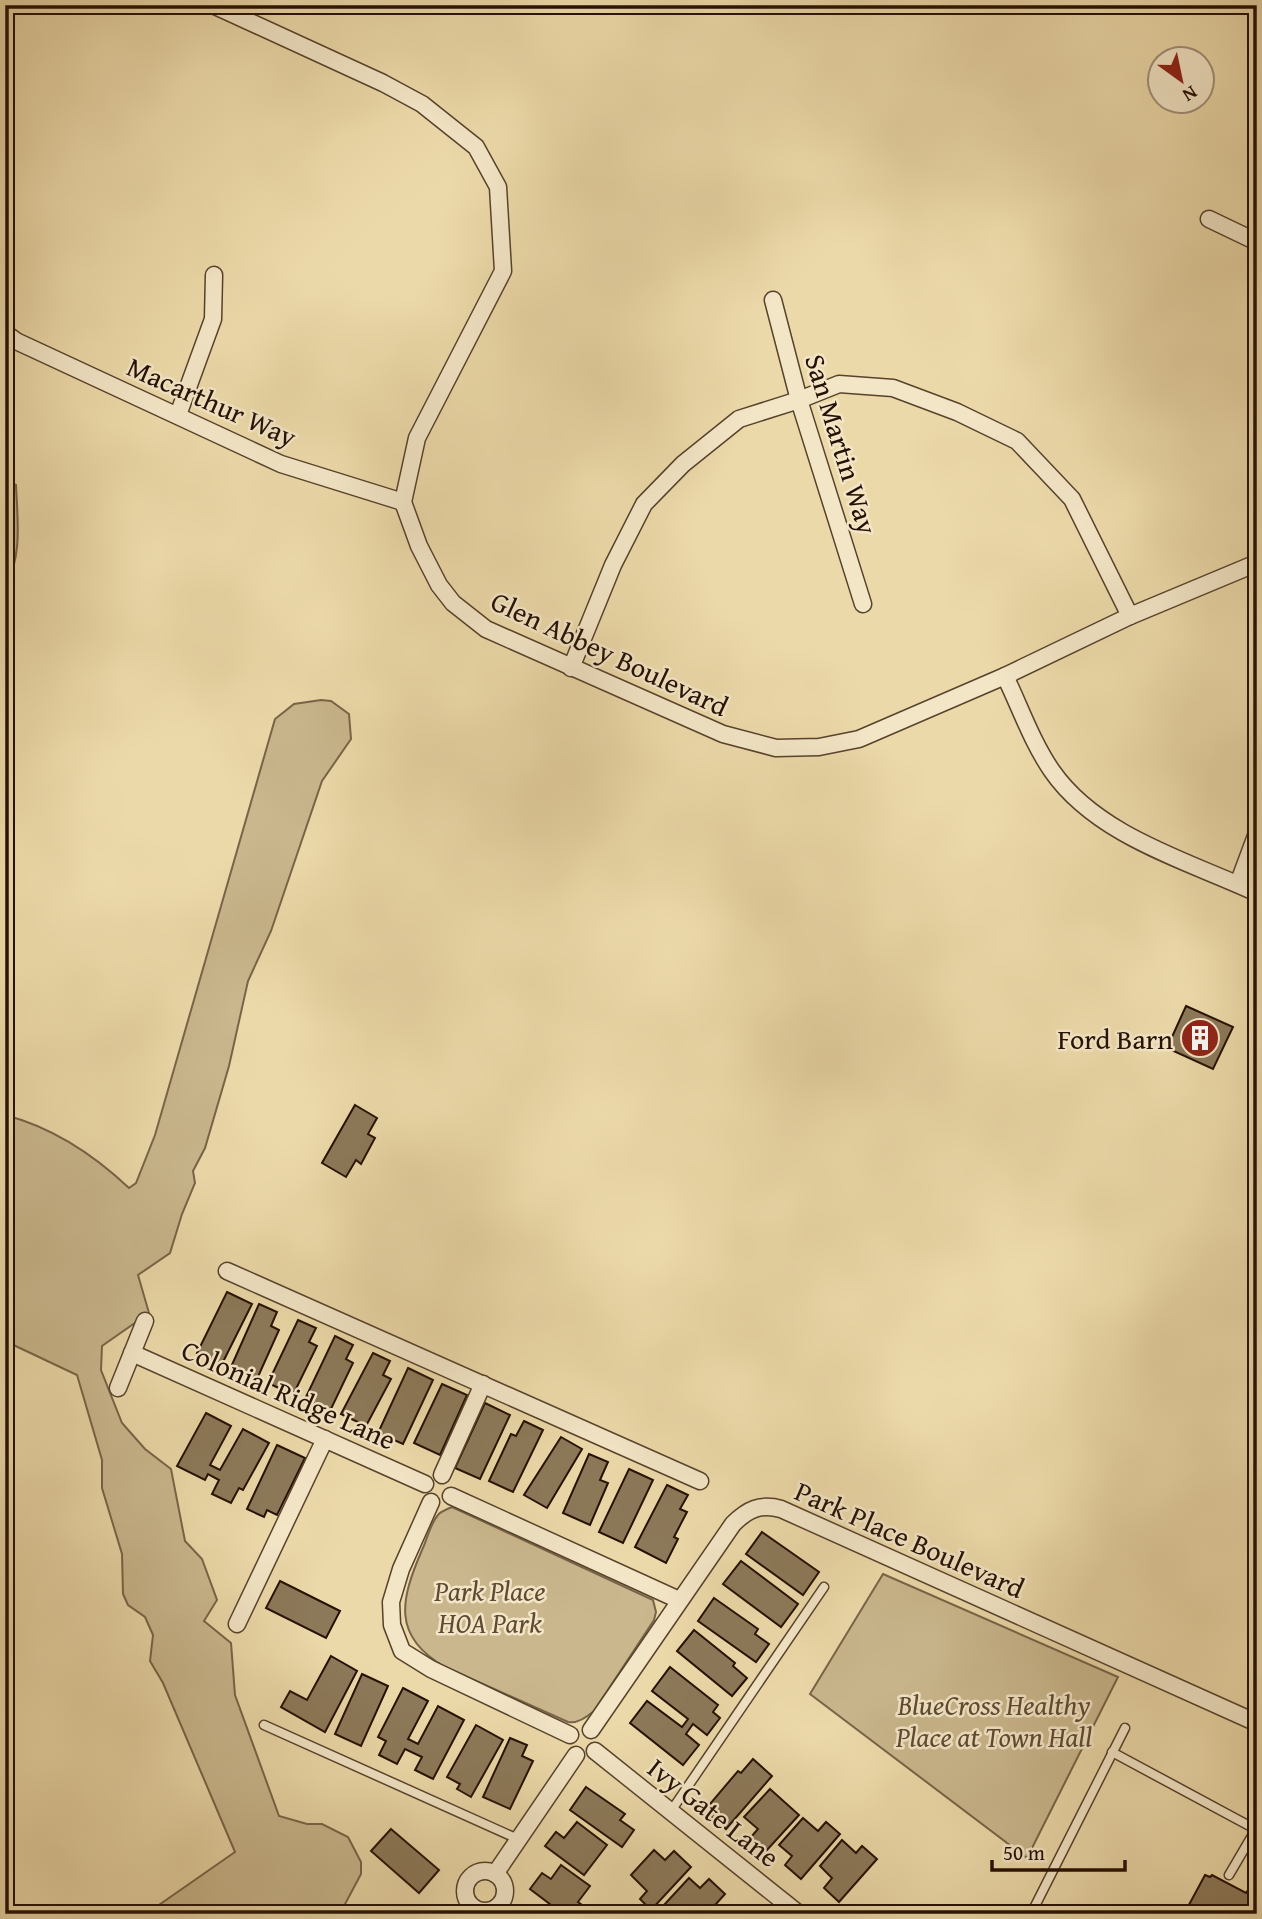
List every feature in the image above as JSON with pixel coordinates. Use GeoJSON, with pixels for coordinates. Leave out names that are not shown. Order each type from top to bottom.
{"type":"FeatureCollection","features":[{"type":"Feature","properties":{"kind":"street"},"geometry":{"type":"LineString","coordinates":[[213,5],[383,83],[422,104],[476,147],[499,187],[503,271],[417,438],[403,502]]}},
{"type":"Feature","properties":{"kind":"street"},"geometry":{"type":"LineString","coordinates":[[1209,219],[1257,242]]}},
{"type":"Feature","properties":{"kind":"street"},"geometry":{"type":"LineString","coordinates":[[178,415],[214,319],[214,275]]}},
{"type":"Feature","properties":{"kind":"street","name":"San Martin Way"},"geometry":{"type":"LineString","coordinates":[[774,300],[799,400],[863,604]]}},
{"type":"Feature","properties":{"kind":"street","name":"Macarthur Way"},"geometry":{"type":"LineString","coordinates":[[5,333],[16,341],[281,464],[403,502]]}},
{"type":"Feature","properties":{"kind":"street"},"geometry":{"type":"LineString","coordinates":[[571,668],[613,565],[644,504],[683,464],[739,419],[839,384],[893,388],[957,412],[1017,441],[1072,499],[1130,616]]}},
{"type":"Feature","properties":{"kind":"street","name":"Glen Abbey Boulevard"},"geometry":{"type":"LineString","coordinates":[[403,502],[439,585],[453,603],[486,629],[723,734],[776,748],[819,747],[859,739],[1005,676],[1130,616],[1257,564]]}},
{"type":"Feature","properties":{"kind":"street"},"geometry":{"type":"LineString","coordinates":[[1005,676],[1041,754],[1070,793],[1088,811],[1125,834],[1257,893]]}},
{"type":"Feature","properties":{"kind":"street"},"geometry":{"type":"LineString","coordinates":[[1238,884],[1257,833]]}},
{"type":"Feature","properties":{"kind":"street"},"geometry":{"type":"LineString","coordinates":[[227,1271],[700,1480]]}},
{"type":"Feature","properties":{"kind":"street"},"geometry":{"type":"LineString","coordinates":[[118,1388],[145,1321]]}},
{"type":"Feature","properties":{"kind":"street","name":"Colonial Ridge Lane"},"geometry":{"type":"LineString","coordinates":[[132,1353],[425,1484]]}},
{"type":"Feature","properties":{"kind":"street"},"geometry":{"type":"LineString","coordinates":[[442,1475],[483,1384]]}},
{"type":"Feature","properties":{"kind":"street"},"geometry":{"type":"LineString","coordinates":[[237,1624],[325,1439]]}},
{"type":"Feature","properties":{"kind":"street"},"geometry":{"type":"LineString","coordinates":[[442,1475],[452,1485],[451,1496],[442,1504],[431,1502],[423,1492],[425,1484],[432,1476],[442,1475]]}},
{"type":"Feature","properties":{"kind":"street"},"geometry":{"type":"LineString","coordinates":[[451,1496],[679,1600]]}},
{"type":"Feature","properties":{"kind":"street"},"geometry":{"type":"LineString","coordinates":[[431,1502],[401,1569],[391,1602],[392,1625],[401,1651],[431,1669],[570,1735]]}},
{"type":"Feature","properties":{"kind":"street","name":"Park Place Boulevard"},"geometry":{"type":"LineString","coordinates":[[591,1730],[733,1524],[753,1508],[774,1507],[1257,1723]]}},
{"type":"Feature","properties":{"kind":"street"},"geometry":{"type":"LineString","coordinates":[[578,1729],[591,1730],[598,1741],[595,1751],[585,1757],[576,1755],[569,1744],[570,1735],[578,1729]]}},
{"type":"Feature","properties":{"kind":"street","name":"Ivy Gate Lane"},"geometry":{"type":"LineString","coordinates":[[595,1751],[799,1914]]}},
{"type":"Feature","properties":{"kind":"street"},"geometry":{"type":"LineString","coordinates":[[495,1874],[576,1755]]}},
{"type":"Feature","properties":{"kind":"lane"},"geometry":{"type":"LineString","coordinates":[[671,1811],[824,1587]]}},
{"type":"Feature","properties":{"kind":"lane"},"geometry":{"type":"LineString","coordinates":[[264,1725],[518,1839]]}},
{"type":"Feature","properties":{"kind":"lane"},"geometry":{"type":"LineString","coordinates":[[1031,1914],[1125,1728]]}},
{"type":"Feature","properties":{"kind":"lane"},"geometry":{"type":"LineString","coordinates":[[1112,1752],[1256,1829],[1229,1875]]}},
{"type":"Feature","properties":{"kind":"green space"},"geometry":{"type":"Polygon","coordinates":[[[5,480],[16,485],[18,527],[14,564],[5,592],[5,480]]]}},
{"type":"Feature","properties":{"kind":"green space"},"geometry":{"type":"Polygon","coordinates":[[[331,701],[349,714],[351,739],[322,781],[271,931],[248,981],[229,1066],[205,1148],[193,1171],[195,1183],[170,1253],[138,1275],[149,1313],[102,1346],[101,1370],[122,1423],[145,1449],[171,1469],[185,1541],[202,1559],[217,1600],[204,1621],[231,1643],[235,1695],[279,1816],[307,1824],[322,1824],[348,1837],[361,1862],[361,1874],[344,1906],[347,1914],[146,1914],[235,1852],[163,1683],[150,1661],[153,1635],[145,1617],[128,1605],[123,1594],[122,1554],[102,1488],[102,1460],[77,1375],[5,1341],[5,1115],[39,1127],[71,1144],[101,1164],[129,1188],[136,1183],[155,1135],[275,719],[294,704],[331,701]]]}},
{"type":"Feature","properties":{"kind":"green space","name":"Park Place HOA Park"},"geometry":{"type":"Polygon","coordinates":[[[452,1507],[653,1600],[656,1612],[654,1620],[594,1711],[585,1718],[568,1722],[445,1667],[416,1643],[408,1629],[405,1615],[409,1585],[433,1523],[439,1514],[452,1507]]]}},
{"type":"Feature","properties":{"kind":"green space","name":"BlueCross Healthy Place at Town Hall"},"geometry":{"type":"Polygon","coordinates":[[[883,1574],[1118,1677],[1027,1858],[810,1694],[883,1574]]]}},
{"type":"Feature","properties":{"kind":"building","name":"Ford Barn"},"geometry":{"type":"Polygon","coordinates":[[[1186,1006],[1233,1027],[1213,1069],[1167,1048],[1186,1006]]]}},
{"type":"Feature","properties":{"kind":"building"},"geometry":{"type":"Polygon","coordinates":[[[355,1105],[377,1118],[368,1134],[375,1138],[361,1164],[356,1160],[346,1177],[322,1163],[355,1105]]]}},
{"type":"Feature","properties":{"kind":"building"},"geometry":{"type":"Polygon","coordinates":[[[227,1292],[252,1304],[222,1364],[197,1353],[227,1292]]]}},
{"type":"Feature","properties":{"kind":"building"},"geometry":{"type":"Polygon","coordinates":[[[259,1304],[277,1312],[271,1326],[279,1330],[257,1379],[231,1367],[259,1304]]]}},
{"type":"Feature","properties":{"kind":"building"},"geometry":{"type":"Polygon","coordinates":[[[298,1320],[316,1328],[309,1342],[317,1346],[293,1395],[268,1383],[298,1320]]]}},
{"type":"Feature","properties":{"kind":"building"},"geometry":{"type":"Polygon","coordinates":[[[335,1336],[353,1345],[346,1359],[353,1363],[330,1411],[305,1399],[335,1336]]]}},
{"type":"Feature","properties":{"kind":"building"},"geometry":{"type":"Polygon","coordinates":[[[373,1353],[390,1361],[383,1375],[391,1379],[366,1426],[341,1414],[373,1353]]]}},
{"type":"Feature","properties":{"kind":"building"},"geometry":{"type":"Polygon","coordinates":[[[408,1368],[433,1380],[403,1444],[378,1433],[408,1368]]]}},
{"type":"Feature","properties":{"kind":"building"},"geometry":{"type":"Polygon","coordinates":[[[442,1384],[467,1395],[440,1455],[414,1443],[442,1384]]]}},
{"type":"Feature","properties":{"kind":"building"},"geometry":{"type":"Polygon","coordinates":[[[485,1403],[510,1415],[480,1479],[455,1468],[485,1403]]]}},
{"type":"Feature","properties":{"kind":"building"},"geometry":{"type":"Polygon","coordinates":[[[206,1413],[231,1426],[210,1465],[220,1470],[243,1429],[269,1443],[243,1490],[239,1488],[231,1503],[212,1494],[219,1480],[208,1474],[205,1480],[177,1466],[206,1413]]]}},
{"type":"Feature","properties":{"kind":"building"},"geometry":{"type":"Polygon","coordinates":[[[524,1421],[543,1430],[513,1492],[489,1481],[511,1434],[516,1436],[524,1421]]]}},
{"type":"Feature","properties":{"kind":"building"},"geometry":{"type":"Polygon","coordinates":[[[561,1437],[582,1449],[547,1508],[524,1495],[561,1437]]]}},
{"type":"Feature","properties":{"kind":"building"},"geometry":{"type":"Polygon","coordinates":[[[277,1445],[305,1458],[277,1515],[267,1510],[264,1517],[247,1509],[277,1445]]]}},
{"type":"Feature","properties":{"kind":"building"},"geometry":{"type":"Polygon","coordinates":[[[589,1454],[608,1462],[600,1480],[608,1483],[590,1525],[563,1513],[589,1454]]]}},
{"type":"Feature","properties":{"kind":"building"},"geometry":{"type":"Polygon","coordinates":[[[629,1469],[653,1480],[623,1543],[599,1532],[629,1469]]]}},
{"type":"Feature","properties":{"kind":"building"},"geometry":{"type":"Polygon","coordinates":[[[667,1485],[688,1495],[680,1509],[687,1512],[674,1537],[678,1539],[666,1563],[635,1547],[667,1485]]]}},
{"type":"Feature","properties":{"kind":"building"},"geometry":{"type":"Polygon","coordinates":[[[762,1532],[819,1572],[803,1595],[746,1554],[762,1532]]]}},
{"type":"Feature","properties":{"kind":"building"},"geometry":{"type":"Polygon","coordinates":[[[741,1561],[798,1604],[781,1627],[723,1584],[741,1561]]]}},
{"type":"Feature","properties":{"kind":"building"},"geometry":{"type":"Polygon","coordinates":[[[280,1581],[340,1611],[326,1638],[266,1608],[280,1581]]]}},
{"type":"Feature","properties":{"kind":"building"},"geometry":{"type":"Polygon","coordinates":[[[714,1598],[758,1629],[755,1634],[769,1644],[756,1662],[698,1621],[714,1598]]]}},
{"type":"Feature","properties":{"kind":"building"},"geometry":{"type":"Polygon","coordinates":[[[694,1630],[735,1663],[733,1666],[747,1678],[732,1696],[677,1651],[694,1630]]]}},
{"type":"Feature","properties":{"kind":"building"},"geometry":{"type":"Polygon","coordinates":[[[331,1656],[357,1671],[325,1732],[281,1707],[290,1691],[307,1700],[331,1656]]]}},
{"type":"Feature","properties":{"kind":"building"},"geometry":{"type":"Polygon","coordinates":[[[670,1667],[718,1705],[713,1712],[720,1718],[707,1735],[693,1724],[686,1734],[699,1745],[683,1765],[630,1723],[647,1701],[682,1727],[688,1719],[652,1691],[670,1667]]]}},
{"type":"Feature","properties":{"kind":"building"},"geometry":{"type":"Polygon","coordinates":[[[362,1674],[388,1686],[361,1746],[335,1734],[362,1674]]]}},
{"type":"Feature","properties":{"kind":"building"},"geometry":{"type":"Polygon","coordinates":[[[403,1688],[428,1701],[408,1739],[418,1744],[438,1706],[464,1720],[433,1779],[415,1770],[422,1757],[405,1749],[397,1764],[379,1755],[386,1741],[378,1737],[403,1688]]]}},
{"type":"Feature","properties":{"kind":"building"},"geometry":{"type":"Polygon","coordinates":[[[476,1725],[503,1740],[471,1797],[457,1789],[460,1784],[447,1777],[476,1725]]]}},
{"type":"Feature","properties":{"kind":"building"},"geometry":{"type":"Polygon","coordinates":[[[510,1738],[527,1745],[522,1756],[533,1761],[510,1809],[483,1797],[510,1738]]]}},
{"type":"Feature","properties":{"kind":"building"},"geometry":{"type":"Polygon","coordinates":[[[753,1759],[772,1776],[726,1829],[704,1811],[738,1771],[741,1773],[753,1759]]]}},
{"type":"Feature","properties":{"kind":"building"},"geometry":{"type":"Polygon","coordinates":[[[586,1787],[625,1814],[620,1820],[634,1830],[622,1847],[570,1810],[586,1787]]]}},
{"type":"Feature","properties":{"kind":"building"},"geometry":{"type":"Polygon","coordinates":[[[770,1789],[799,1815],[766,1851],[751,1837],[758,1829],[744,1817],[770,1789]]]}},
{"type":"Feature","properties":{"kind":"building"},"geometry":{"type":"Polygon","coordinates":[[[803,1818],[818,1831],[826,1822],[840,1834],[801,1879],[785,1865],[792,1856],[779,1845],[803,1818]]]}},
{"type":"Feature","properties":{"kind":"building"},"geometry":{"type":"Polygon","coordinates":[[[577,1822],[607,1845],[584,1875],[545,1846],[556,1832],[564,1838],[577,1822]]]}},
{"type":"Feature","properties":{"kind":"building"},"geometry":{"type":"Polygon","coordinates":[[[391,1829],[439,1870],[419,1893],[371,1851],[391,1829]]]}},
{"type":"Feature","properties":{"kind":"building"},"geometry":{"type":"Polygon","coordinates":[[[842,1840],[856,1853],[862,1846],[877,1859],[839,1902],[824,1888],[832,1878],[820,1866],[842,1840]]]}},
{"type":"Feature","properties":{"kind":"building"},"geometry":{"type":"Polygon","coordinates":[[[654,1850],[665,1860],[674,1851],[691,1867],[651,1910],[640,1899],[647,1891],[631,1875],[654,1850]]]}},
{"type":"Feature","properties":{"kind":"building"},"geometry":{"type":"Polygon","coordinates":[[[561,1865],[590,1886],[578,1902],[589,1910],[586,1914],[563,1914],[530,1889],[542,1873],[551,1879],[561,1865]]]}},
{"type":"Feature","properties":{"kind":"building"},"geometry":{"type":"Polygon","coordinates":[[[1205,1875],[1212,1875],[1246,1893],[1250,1887],[1257,1890],[1257,1914],[1184,1914],[1205,1875]]]}},
{"type":"Feature","properties":{"kind":"building"},"geometry":{"type":"Polygon","coordinates":[[[689,1878],[700,1888],[709,1879],[725,1894],[707,1914],[674,1914],[664,1905],[689,1878]]]}},
{"type":"Feature","properties":{"kind":"place","name":"Ford Barn"},"geometry":{"type":"Point","coordinates":[1200,1038]}}]}
